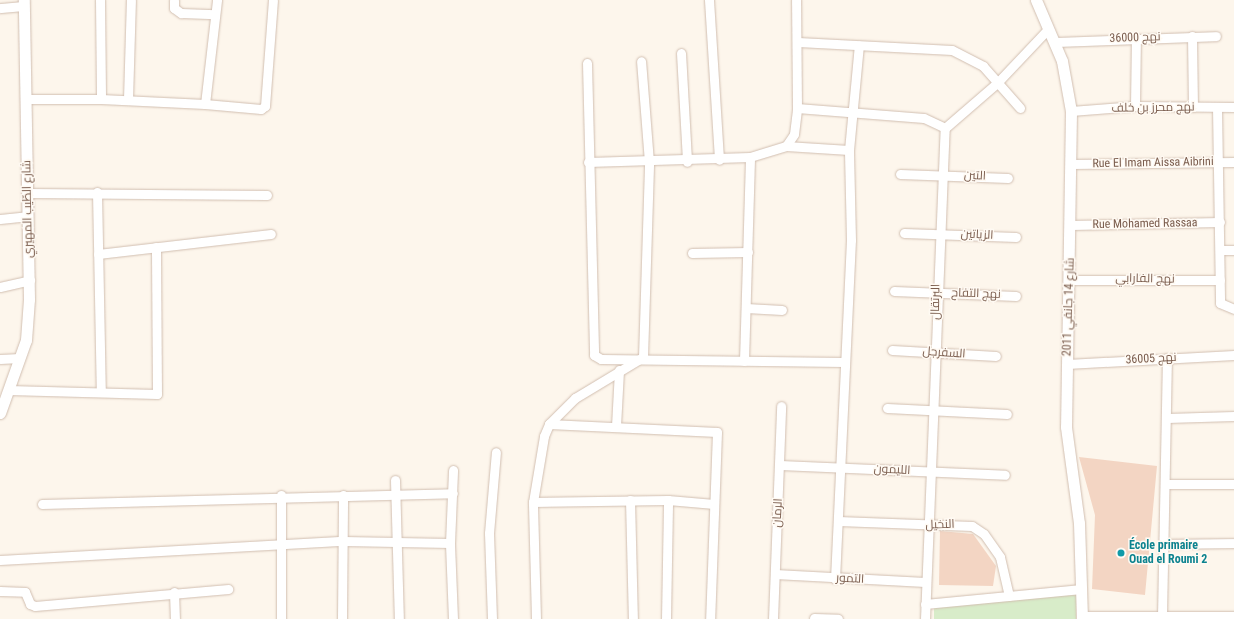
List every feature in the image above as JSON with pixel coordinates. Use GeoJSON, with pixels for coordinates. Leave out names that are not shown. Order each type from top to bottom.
{"type":"FeatureCollection","features":[{"type":"Feature","properties":{"kind":"street"},"geometry":{"type":"LineString","coordinates":[[100,0],[101,99]]}},
{"type":"Feature","properties":{"kind":"street"},"geometry":{"type":"LineString","coordinates":[[128,99],[131,0]]}},
{"type":"Feature","properties":{"kind":"street"},"geometry":{"type":"LineString","coordinates":[[174,0],[174,8],[181,13],[215,14]]}},
{"type":"Feature","properties":{"kind":"street"},"geometry":{"type":"LineString","coordinates":[[205,104],[217,0]]}},
{"type":"Feature","properties":{"kind":"street"},"geometry":{"type":"LineString","coordinates":[[25,99],[128,99],[261,109],[265,106],[273,0]]}},
{"type":"Feature","properties":{"kind":"street"},"geometry":{"type":"LineString","coordinates":[[709,0],[719,160]]}},
{"type":"Feature","properties":{"kind":"street"},"geometry":{"type":"LineString","coordinates":[[786,146],[794,134],[798,108],[798,42],[796,0]]}},
{"type":"Feature","properties":{"kind":"street","name":"شارع 14 جانفي 2011"},"geometry":{"type":"LineString","coordinates":[[1036,0],[1068,79],[1071,111],[1072,164],[1066,427],[1079,523],[1082,618]]}},
{"type":"Feature","properties":{"kind":"street"},"geometry":{"type":"LineString","coordinates":[[0,8],[24,3]]}},
{"type":"Feature","properties":{"kind":"street","name":"شارع الطّيب المهيري"},"geometry":{"type":"LineString","coordinates":[[0,413],[2,402],[20,358],[27,332],[30,280],[27,216],[28,193],[24,3]]}},
{"type":"Feature","properties":{"kind":"street"},"geometry":{"type":"LineString","coordinates":[[798,108],[924,118],[945,128],[997,83],[1048,30]]}},
{"type":"Feature","properties":{"kind":"street"},"geometry":{"type":"LineString","coordinates":[[1192,36],[1193,107]]}},
{"type":"Feature","properties":{"kind":"street","name":"نهج 36000"},"geometry":{"type":"LineString","coordinates":[[1054,42],[1216,36]]}},
{"type":"Feature","properties":{"kind":"street"},"geometry":{"type":"LineString","coordinates":[[1135,106],[1136,38]]}},
{"type":"Feature","properties":{"kind":"street"},"geometry":{"type":"LineString","coordinates":[[798,42],[952,50],[973,59],[1020,108]]}},
{"type":"Feature","properties":{"kind":"street"},"geometry":{"type":"LineString","coordinates":[[835,578],[844,362],[851,240],[849,150],[859,45]]}},
{"type":"Feature","properties":{"kind":"street"},"geometry":{"type":"LineString","coordinates":[[681,53],[687,162]]}},
{"type":"Feature","properties":{"kind":"street"},"geometry":{"type":"LineString","coordinates":[[641,61],[649,162],[643,357]]}},
{"type":"Feature","properties":{"kind":"street"},"geometry":{"type":"LineString","coordinates":[[587,63],[588,162],[594,355],[601,359],[643,357],[744,361],[844,362]]}},
{"type":"Feature","properties":{"kind":"street","name":"نهج محرز بن خلف"},"geometry":{"type":"LineString","coordinates":[[1071,111],[1135,106],[1234,107]]}},
{"type":"Feature","properties":{"kind":"street"},"geometry":{"type":"LineString","coordinates":[[1217,107],[1221,250],[1220,303],[1234,309]]}},
{"type":"Feature","properties":{"kind":"street","name":"البرتقال"},"geometry":{"type":"LineString","coordinates":[[925,619],[925,582],[934,413],[936,292],[941,174],[945,128]]}},
{"type":"Feature","properties":{"kind":"street"},"geometry":{"type":"LineString","coordinates":[[588,162],[687,162],[719,160],[750,157],[786,146],[849,150]]}},
{"type":"Feature","properties":{"kind":"street"},"geometry":{"type":"LineString","coordinates":[[744,361],[750,157]]}},
{"type":"Feature","properties":{"kind":"street","name":"Rue El Imam Aissa Aibrini"},"geometry":{"type":"LineString","coordinates":[[1072,164],[1234,162]]}},
{"type":"Feature","properties":{"kind":"street","name":"التين"},"geometry":{"type":"LineString","coordinates":[[900,174],[941,174],[1008,178]]}},
{"type":"Feature","properties":{"kind":"street"},"geometry":{"type":"LineString","coordinates":[[28,193],[97,192],[268,195]]}},
{"type":"Feature","properties":{"kind":"street"},"geometry":{"type":"LineString","coordinates":[[97,192],[101,392]]}},
{"type":"Feature","properties":{"kind":"street"},"geometry":{"type":"LineString","coordinates":[[0,219],[27,216]]}},
{"type":"Feature","properties":{"kind":"street","name":"Rue Mohamed Rassaa"},"geometry":{"type":"LineString","coordinates":[[1071,225],[1220,222]]}},
{"type":"Feature","properties":{"kind":"street","name":"الزياتين"},"geometry":{"type":"LineString","coordinates":[[904,233],[1016,237]]}},
{"type":"Feature","properties":{"kind":"street"},"geometry":{"type":"LineString","coordinates":[[98,254],[271,234]]}},
{"type":"Feature","properties":{"kind":"street"},"geometry":{"type":"LineString","coordinates":[[8,390],[155,395],[158,392],[156,247]]}},
{"type":"Feature","properties":{"kind":"street"},"geometry":{"type":"LineString","coordinates":[[1221,250],[1234,250]]}},
{"type":"Feature","properties":{"kind":"street"},"geometry":{"type":"LineString","coordinates":[[692,253],[748,252]]}},
{"type":"Feature","properties":{"kind":"street"},"geometry":{"type":"LineString","coordinates":[[0,287],[30,280]]}},
{"type":"Feature","properties":{"kind":"street","name":"نهج الفارابي"},"geometry":{"type":"LineString","coordinates":[[1070,280],[1220,280]]}},
{"type":"Feature","properties":{"kind":"street","name":"نهج التفاح"},"geometry":{"type":"LineString","coordinates":[[894,291],[1016,296]]}},
{"type":"Feature","properties":{"kind":"street"},"geometry":{"type":"LineString","coordinates":[[746,308],[782,310]]}},
{"type":"Feature","properties":{"kind":"street","name":"السفرجل"},"geometry":{"type":"LineString","coordinates":[[892,350],[935,351],[996,356]]}},
{"type":"Feature","properties":{"kind":"street","name":"نهج 36005"},"geometry":{"type":"LineString","coordinates":[[1067,364],[1167,358],[1234,356]]}},
{"type":"Feature","properties":{"kind":"street"},"geometry":{"type":"LineString","coordinates":[[536,619],[533,502],[541,447],[549,424],[575,398],[619,370],[643,357]]}},
{"type":"Feature","properties":{"kind":"street"},"geometry":{"type":"LineString","coordinates":[[0,359],[20,358]]}},
{"type":"Feature","properties":{"kind":"street"},"geometry":{"type":"LineString","coordinates":[[1162,616],[1166,484],[1167,358]]}},
{"type":"Feature","properties":{"kind":"street"},"geometry":{"type":"LineString","coordinates":[[616,426],[619,370]]}},
{"type":"Feature","properties":{"kind":"street","name":"الرمان"},"geometry":{"type":"LineString","coordinates":[[773,619],[780,465],[781,406]]}},
{"type":"Feature","properties":{"kind":"street"},"geometry":{"type":"LineString","coordinates":[[887,408],[934,413],[1007,414]]}},
{"type":"Feature","properties":{"kind":"street"},"geometry":{"type":"LineString","coordinates":[[1167,418],[1234,416]]}},
{"type":"Feature","properties":{"kind":"street"},"geometry":{"type":"LineString","coordinates":[[549,424],[715,430],[719,440],[714,504],[710,619]]}},
{"type":"Feature","properties":{"kind":"street"},"geometry":{"type":"LineString","coordinates":[[492,619],[490,532],[496,452]]}},
{"type":"Feature","properties":{"kind":"street","name":"الليمون"},"geometry":{"type":"LineString","coordinates":[[780,465],[1005,476]]}},
{"type":"Feature","properties":{"kind":"street"},"geometry":{"type":"LineString","coordinates":[[453,470],[450,543],[453,619]]}},
{"type":"Feature","properties":{"kind":"street"},"geometry":{"type":"LineString","coordinates":[[395,480],[397,492],[399,541],[399,619]]}},
{"type":"Feature","properties":{"kind":"street"},"geometry":{"type":"LineString","coordinates":[[1166,484],[1234,484]]}},
{"type":"Feature","properties":{"kind":"street"},"geometry":{"type":"LineString","coordinates":[[42,504],[281,495],[343,495],[397,492],[452,493]]}},
{"type":"Feature","properties":{"kind":"street"},"geometry":{"type":"LineString","coordinates":[[281,495],[283,543],[281,619]]}},
{"type":"Feature","properties":{"kind":"street"},"geometry":{"type":"LineString","coordinates":[[342,619],[343,495]]}},
{"type":"Feature","properties":{"kind":"street"},"geometry":{"type":"LineString","coordinates":[[630,500],[633,619]]}},
{"type":"Feature","properties":{"kind":"street"},"geometry":{"type":"LineString","coordinates":[[533,502],[668,500],[714,504]]}},
{"type":"Feature","properties":{"kind":"street"},"geometry":{"type":"LineString","coordinates":[[666,619],[668,500]]}},
{"type":"Feature","properties":{"kind":"street","name":"النخيل"},"geometry":{"type":"LineString","coordinates":[[838,521],[928,526],[963,524],[978,530],[1000,557],[1007,584],[1008,596]]}},
{"type":"Feature","properties":{"kind":"street"},"geometry":{"type":"LineString","coordinates":[[0,560],[283,543],[399,541],[450,543]]}},
{"type":"Feature","properties":{"kind":"street"},"geometry":{"type":"LineString","coordinates":[[1164,544],[1234,543]]}},
{"type":"Feature","properties":{"kind":"street","name":"التمور"},"geometry":{"type":"LineString","coordinates":[[775,574],[925,582]]}},
{"type":"Feature","properties":{"kind":"street"},"geometry":{"type":"LineString","coordinates":[[0,591],[25,592],[30,604],[35,606],[174,592],[228,589]]}},
{"type":"Feature","properties":{"kind":"street"},"geometry":{"type":"LineString","coordinates":[[925,604],[1081,589]]}},
{"type":"Feature","properties":{"kind":"street"},"geometry":{"type":"LineString","coordinates":[[174,592],[175,619]]}},
{"type":"Feature","properties":{"kind":"street"},"geometry":{"type":"LineString","coordinates":[[1082,618],[1234,616]]}},
{"type":"Feature","properties":{"kind":"street"},"geometry":{"type":"LineString","coordinates":[[814,618],[838,619]]}},
{"type":"Feature","properties":{"kind":"green space"},"geometry":{"type":"Polygon","coordinates":[[[1077,594],[1076,619],[934,619],[934,606],[1077,594]]]}},
{"type":"Feature","properties":{"kind":"building"},"geometry":{"type":"Polygon","coordinates":[[[1079,457],[1157,466],[1145,595],[1092,589],[1095,515],[1079,457]]]}},
{"type":"Feature","properties":{"kind":"building"},"geometry":{"type":"Polygon","coordinates":[[[940,531],[973,534],[996,566],[993,586],[939,585],[940,531]]]}},
{"type":"Feature","properties":{"kind":"place","name":"École primaire Ouad el Roumi 2"},"geometry":{"type":"Point","coordinates":[1121,553]}}]}
